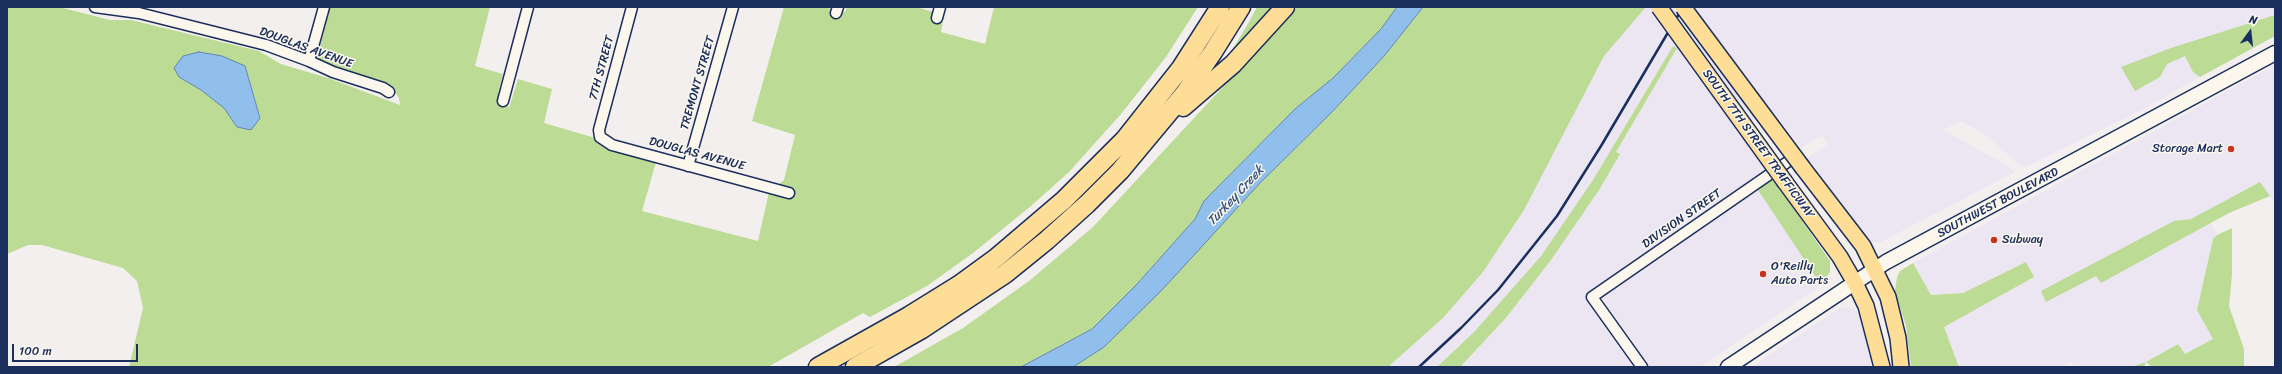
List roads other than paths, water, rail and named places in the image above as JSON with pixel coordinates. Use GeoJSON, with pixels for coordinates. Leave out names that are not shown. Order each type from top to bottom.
{"type":"FeatureCollection","features":[{"type":"Feature","properties":{"kind":"highway"},"geometry":{"type":"LineString","coordinates":[[818,367],[909,316],[959,285],[1002,253],[1064,200],[1125,139],[1181,68],[1220,7]]}},
{"type":"Feature","properties":{"kind":"highway"},"geometry":{"type":"LineString","coordinates":[[855,367],[922,329],[1005,274],[1047,240],[1087,204],[1154,132],[1209,58],[1241,7]]}},
{"type":"Feature","properties":{"kind":"highway"},"geometry":{"type":"LineString","coordinates":[[1154,132],[1233,64],[1285,7]]}},
{"type":"Feature","properties":{"kind":"main road","name":"SOUTH 7TH STREET TRAFFICWAY"},"geometry":{"type":"LineString","coordinates":[[1659,7],[1840,257],[1866,306],[1882,367]]}},
{"type":"Feature","properties":{"kind":"main road","name":"SOUTH 7TH STREET TRAFFICWAY"},"geometry":{"type":"LineString","coordinates":[[1683,7],[1863,246],[1888,297],[1894,315],[1898,338],[1900,367]]}},
{"type":"Feature","properties":{"kind":"main road","name":"SOUTHWEST BOULEVARD"},"geometry":{"type":"LineString","coordinates":[[1728,367],[1875,270],[2275,53]]}},
{"type":"Feature","properties":{"kind":"street","name":"DOUGLAS AVENUE"},"geometry":{"type":"LineString","coordinates":[[95,7],[139,13],[266,45],[309,61],[333,72],[383,88],[389,92]]}},
{"type":"Feature","properties":{"kind":"street"},"geometry":{"type":"LineString","coordinates":[[309,61],[324,7]]}},
{"type":"Feature","properties":{"kind":"street"},"geometry":{"type":"LineString","coordinates":[[503,101],[528,7]]}},
{"type":"Feature","properties":{"kind":"street","name":"7TH STREET"},"geometry":{"type":"LineString","coordinates":[[600,137],[599,130],[632,7]]}},
{"type":"Feature","properties":{"kind":"street","name":"TREMONT STREET"},"geometry":{"type":"LineString","coordinates":[[688,166],[733,7]]}},
{"type":"Feature","properties":{"kind":"street"},"geometry":{"type":"LineString","coordinates":[[936,18],[940,7]]}},
{"type":"Feature","properties":{"kind":"street","name":"DOUGLAS AVENUE"},"geometry":{"type":"LineString","coordinates":[[600,137],[612,145],[789,193]]}},
{"type":"Feature","properties":{"kind":"street","name":"DIVISION STREET"},"geometry":{"type":"LineString","coordinates":[[1642,367],[1592,297],[1786,163]]}},
{"type":"Feature","properties":{"kind":"water","name":"Turkey Creek"},"geometry":{"type":"Polygon","coordinates":[[[1397,7],[1423,7],[1385,55],[1331,113],[1260,183],[1162,290],[1104,347],[1073,367],[1021,367],[1092,329],[1138,283],[1195,219],[1204,201],[1295,109],[1333,78],[1381,29],[1397,7]]]}},
{"type":"Feature","properties":{"kind":"water"},"geometry":{"type":"Polygon","coordinates":[[[199,52],[222,56],[245,66],[260,118],[251,130],[237,127],[224,108],[201,90],[179,77],[174,68],[183,56],[199,52]]]}},
{"type":"Feature","properties":{"kind":"railway"},"geometry":{"type":"LineString","coordinates":[[1419,367],[1461,328],[1498,290],[1557,216],[1601,146],[1683,7]]}},
{"type":"Feature","properties":{"kind":"place","name":"Storage Mart"},"geometry":{"type":"Point","coordinates":[2231,149]}},
{"type":"Feature","properties":{"kind":"place","name":"Subway"},"geometry":{"type":"Point","coordinates":[1994,240]}},
{"type":"Feature","properties":{"kind":"place","name":"O'Reilly Auto Parts"},"geometry":{"type":"Point","coordinates":[1763,274]}}]}
